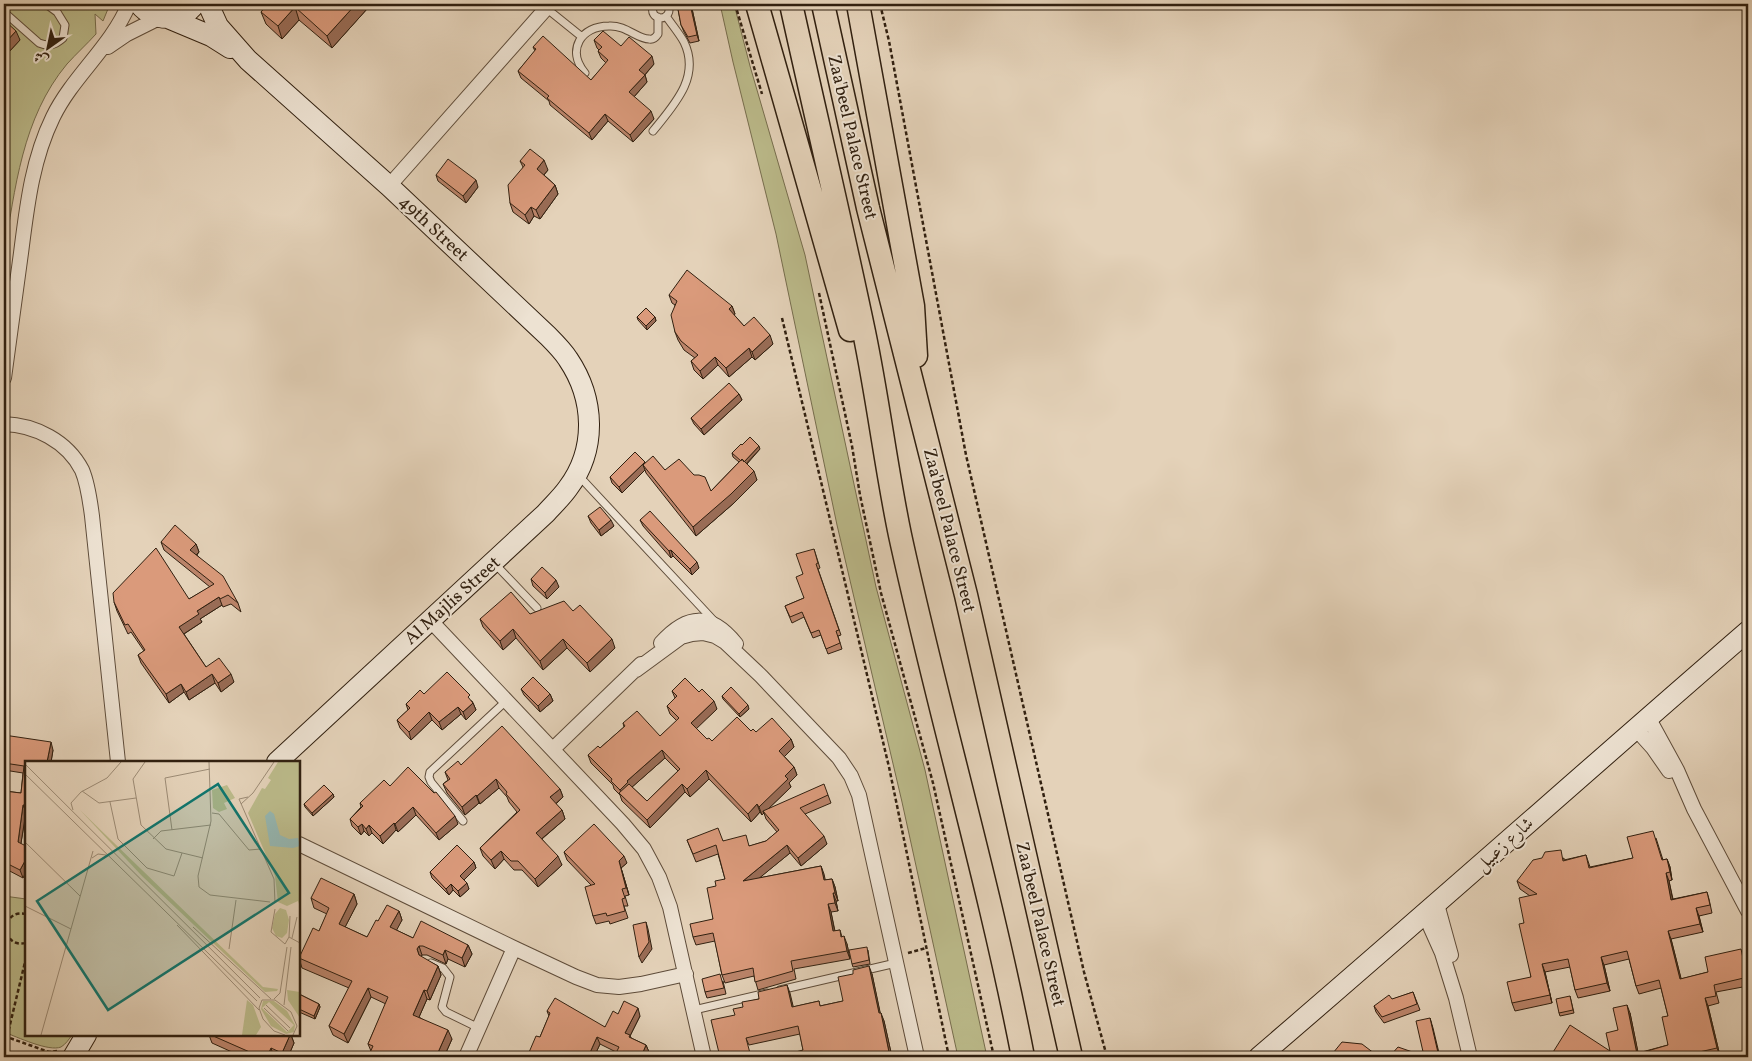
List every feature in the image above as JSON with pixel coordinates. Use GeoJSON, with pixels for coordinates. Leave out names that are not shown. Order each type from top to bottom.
{"type":"FeatureCollection","features":[{"type":"Feature","properties":{"kind":"main road"},"geometry":{"type":"LineString","coordinates":[[757,4],[854,346],[862,367],[873,387]]}},
{"type":"Feature","properties":{"kind":"main road","name":"Zaa'beel Palace Street"},"geometry":{"type":"LineString","coordinates":[[791,4],[865,336],[900,534],[977,850],[1024,1057]]}},
{"type":"Feature","properties":{"kind":"main road","name":"Zaa'beel Palace Street"},"geometry":{"type":"LineString","coordinates":[[823,4],[868,208],[915,387],[966,595],[1072,1057]]}},
{"type":"Feature","properties":{"kind":"main road"},"geometry":{"type":"LineString","coordinates":[[858,4],[913,306],[916,346],[915,387]]}},
{"type":"Feature","properties":{"kind":"main road"},"geometry":{"type":"LineString","coordinates":[[1013,1004],[1024,1012],[1030,1024],[1038,1057]]}},
{"type":"Feature","properties":{"kind":"street"},"geometry":{"type":"LineString","coordinates":[[98,56],[118,26],[129,4]]}},
{"type":"Feature","properties":{"kind":"street","name":"49th Street"},"geometry":{"type":"LineString","coordinates":[[139,4],[150,14],[211,36],[248,60]]}},
{"type":"Feature","properties":{"kind":"street"},"geometry":{"type":"LineString","coordinates":[[4,378],[30,186],[43,138],[58,108],[81,74],[98,56],[127,34],[164,18],[186,13],[195,4]]}},
{"type":"Feature","properties":{"kind":"street","name":"49th Street"},"geometry":{"type":"LineString","coordinates":[[208,4],[218,26],[248,60],[389,186],[548,336],[568,359],[582,386],[590,416]]}},
{"type":"Feature","properties":{"kind":"street"},"geometry":{"type":"LineString","coordinates":[[389,186],[548,6]]}},
{"type":"Feature","properties":{"kind":"street","name":"Al Majlis Street"},"geometry":{"type":"LineString","coordinates":[[278,761],[545,514],[568,488],[577,474],[585,456],[590,416]]}},
{"type":"Feature","properties":{"kind":"street"},"geometry":{"type":"LineString","coordinates":[[4,424],[18,425],[37,430],[54,440],[70,452],[82,470],[89,492],[92,516],[118,761]]}},
{"type":"Feature","properties":{"kind":"street"},"geometry":{"type":"LineString","coordinates":[[430,620],[623,824],[644,849],[659,877],[670,907],[704,1057]]}},
{"type":"Feature","properties":{"kind":"street"},"geometry":{"type":"LineString","coordinates":[[553,750],[636,670],[676,628],[686,622],[698,620],[710,622],[720,627],[729,635],[761,676]]}},
{"type":"Feature","properties":{"kind":"street","name":"شارع زعبيل"},"geometry":{"type":"LineString","coordinates":[[1259,1057],[1431,910],[1748,631]]}},
{"type":"Feature","properties":{"kind":"street"},"geometry":{"type":"LineString","coordinates":[[636,670],[681,637],[692,634],[714,636],[725,642],[761,676],[840,758],[851,776],[859,795],[918,1057]]}},
{"type":"Feature","properties":{"kind":"street"},"geometry":{"type":"LineString","coordinates":[[1642,723],[1660,759],[1694,809],[1748,911]]}},
{"type":"Feature","properties":{"kind":"street"},"geometry":{"type":"LineString","coordinates":[[300,844],[514,948],[597,985],[619,987],[686,974]]}},
{"type":"Feature","properties":{"kind":"street"},"geometry":{"type":"LineString","coordinates":[[1431,910],[1437,940],[1456,998],[1470,1057]]}},
{"type":"Feature","properties":{"kind":"street"},"geometry":{"type":"LineString","coordinates":[[466,1057],[514,948]]}},
{"type":"Feature","properties":{"kind":"street"},"geometry":{"type":"LineString","coordinates":[[69,1053],[85,1036]]}},
{"type":"Feature","properties":{"kind":"lane"},"geometry":{"type":"LineString","coordinates":[[4,12],[39,43],[46,46],[52,45],[63,38],[65,25],[57,12],[46,4]]}},
{"type":"Feature","properties":{"kind":"lane"},"geometry":{"type":"LineString","coordinates":[[654,4],[652,12],[662,17],[684,42],[688,56],[689,71],[686,86],[654,131]]}},
{"type":"Feature","properties":{"kind":"lane"},"geometry":{"type":"LineString","coordinates":[[585,73],[576,59],[578,42],[582,37],[598,27],[607,26],[626,29],[648,40],[654,38],[658,34],[662,17],[670,10],[668,4]]}},
{"type":"Feature","properties":{"kind":"lane"},"geometry":{"type":"LineString","coordinates":[[548,6],[582,37]]}},
{"type":"Feature","properties":{"kind":"lane"},"geometry":{"type":"LineString","coordinates":[[577,474],[720,627]]}},
{"type":"Feature","properties":{"kind":"lane"},"geometry":{"type":"LineString","coordinates":[[493,563],[536,608]]}},
{"type":"Feature","properties":{"kind":"lane"},"geometry":{"type":"LineString","coordinates":[[463,821],[431,782],[430,772],[506,701]]}},
{"type":"Feature","properties":{"kind":"lane"},"geometry":{"type":"LineString","coordinates":[[694,1010],[895,959]]}},
{"type":"Feature","properties":{"kind":"lane"},"geometry":{"type":"LineString","coordinates":[[425,960],[442,968],[450,978],[442,1007],[446,1012],[479,1028]]}},
{"type":"Feature","properties":{"kind":"lane"},"geometry":{"type":"LineString","coordinates":[[4,1054],[13,1057]]}},
{"type":"Feature","properties":{"kind":"path"},"geometry":{"type":"LineString","coordinates":[[735,4],[762,95]]}},
{"type":"Feature","properties":{"kind":"path"},"geometry":{"type":"LineString","coordinates":[[880,4],[889,41],[966,454],[1084,972],[1107,1057]]}},
{"type":"Feature","properties":{"kind":"path"},"geometry":{"type":"LineString","coordinates":[[818,292],[852,446],[860,495],[881,593],[933,782],[994,1057]]}},
{"type":"Feature","properties":{"kind":"path"},"geometry":{"type":"LineString","coordinates":[[782,318],[889,767],[949,1057]]}},
{"type":"Feature","properties":{"kind":"path"},"geometry":{"type":"LineString","coordinates":[[4,952],[8,936],[6,931],[8,920],[19,913],[25,914]]}},
{"type":"Feature","properties":{"kind":"path"},"geometry":{"type":"LineString","coordinates":[[4,940],[8,936]]}},
{"type":"Feature","properties":{"kind":"path"},"geometry":{"type":"LineString","coordinates":[[8,936],[18,944],[25,943]]}},
{"type":"Feature","properties":{"kind":"path"},"geometry":{"type":"LineString","coordinates":[[895,959],[926,948]]}},
{"type":"Feature","properties":{"kind":"path"},"geometry":{"type":"LineString","coordinates":[[25,962],[5,1036],[49,1052],[69,1053]]}},
{"type":"Feature","properties":{"kind":"shaded area"},"geometry":{"type":"Polygon","coordinates":[[[4,4],[110,4],[103,21],[95,14],[96,34],[67,64],[52,85],[40,107],[23,155],[4,255],[4,4]]]}},
{"type":"Feature","properties":{"kind":"shaded area"},"geometry":{"type":"Polygon","coordinates":[[[720,4],[734,4],[805,255],[876,587],[925,770],[987,1057],[958,1057],[902,802],[837,525],[776,234],[720,4]]]}},
{"type":"Feature","properties":{"kind":"shaded area"},"geometry":{"type":"Polygon","coordinates":[[[4,896],[25,899],[25,1036],[71,1036],[61,1047],[56,1048],[41,1046],[4,1032],[4,896]]]}},
{"type":"Feature","properties":{"kind":"building"},"geometry":{"type":"Polygon","coordinates":[[[268,4],[356,4],[327,36],[295,7],[278,26],[261,12],[268,4]]]}},
{"type":"Feature","properties":{"kind":"building"},"geometry":{"type":"Polygon","coordinates":[[[677,4],[690,4],[697,35],[688,37],[681,25],[677,4]]]}},
{"type":"Feature","properties":{"kind":"building"},"geometry":{"type":"Polygon","coordinates":[[[4,20],[16,31],[4,44],[4,20]]]}},
{"type":"Feature","properties":{"kind":"building"},"geometry":{"type":"Polygon","coordinates":[[[603,31],[621,46],[629,37],[652,56],[639,70],[645,75],[629,92],[651,111],[630,135],[605,114],[589,133],[547,98],[549,96],[518,71],[536,49],[533,47],[543,36],[591,80],[608,60],[598,51],[602,47],[594,40],[603,31]]]}},
{"type":"Feature","properties":{"kind":"building"},"geometry":{"type":"Polygon","coordinates":[[[530,149],[544,160],[537,169],[555,185],[536,210],[531,207],[525,215],[510,203],[508,185],[525,165],[520,161],[530,149]]]}},
{"type":"Feature","properties":{"kind":"building"},"geometry":{"type":"Polygon","coordinates":[[[448,159],[476,180],[463,196],[436,175],[448,159]]]}},
{"type":"Feature","properties":{"kind":"building"},"geometry":{"type":"Polygon","coordinates":[[[687,270],[732,306],[729,309],[744,326],[754,317],[770,335],[752,352],[749,348],[726,368],[715,357],[700,371],[691,361],[698,355],[681,341],[675,332],[671,315],[677,301],[669,295],[687,270]]]}},
{"type":"Feature","properties":{"kind":"building"},"geometry":{"type":"Polygon","coordinates":[[[646,308],[655,317],[646,326],[637,317],[646,308]]]}},
{"type":"Feature","properties":{"kind":"building"},"geometry":{"type":"Polygon","coordinates":[[[729,383],[739,394],[701,429],[691,418],[729,383]]]}},
{"type":"Feature","properties":{"kind":"building"},"geometry":{"type":"Polygon","coordinates":[[[750,437],[759,446],[744,462],[732,453],[750,437]]]}},
{"type":"Feature","properties":{"kind":"building"},"geometry":{"type":"Polygon","coordinates":[[[635,452],[645,462],[619,487],[610,477],[635,452]]]}},
{"type":"Feature","properties":{"kind":"building"},"geometry":{"type":"Polygon","coordinates":[[[653,456],[665,470],[679,459],[694,475],[705,477],[711,491],[742,459],[754,471],[693,527],[643,465],[653,456]]]}},
{"type":"Feature","properties":{"kind":"building"},"geometry":{"type":"Polygon","coordinates":[[[600,507],[611,520],[599,530],[588,516],[600,507]]]}},
{"type":"Feature","properties":{"kind":"building"},"geometry":{"type":"Polygon","coordinates":[[[650,511],[697,562],[690,569],[671,550],[669,551],[640,520],[650,511]]]}},
{"type":"Feature","properties":{"kind":"building"},"geometry":{"type":"Polygon","coordinates":[[[175,525],[196,544],[190,550],[223,576],[238,603],[228,595],[220,599],[219,597],[197,611],[199,614],[179,627],[206,667],[219,658],[231,674],[218,683],[212,674],[186,692],[181,684],[166,694],[138,655],[145,650],[128,624],[125,625],[114,602],[113,593],[156,548],[189,599],[214,584],[161,542],[175,525]]]}},
{"type":"Feature","properties":{"kind":"building"},"geometry":{"type":"Polygon","coordinates":[[[814,549],[818,563],[816,564],[839,630],[836,631],[840,643],[826,649],[819,630],[811,633],[802,612],[790,617],[785,606],[804,598],[796,577],[803,574],[796,554],[814,549]]]}},
{"type":"Feature","properties":{"kind":"building"},"geometry":{"type":"Polygon","coordinates":[[[542,567],[556,580],[545,593],[531,579],[542,567]]]}},
{"type":"Feature","properties":{"kind":"building"},"geometry":{"type":"Polygon","coordinates":[[[511,592],[530,614],[564,601],[573,611],[580,605],[612,639],[587,663],[563,639],[540,661],[513,629],[500,641],[480,619],[511,592]]]}},
{"type":"Feature","properties":{"kind":"building"},"geometry":{"type":"Polygon","coordinates":[[[447,672],[470,695],[468,697],[473,703],[463,712],[458,707],[439,722],[429,712],[409,732],[397,720],[410,708],[406,704],[420,690],[424,694],[447,672]]]}},
{"type":"Feature","properties":{"kind":"building"},"geometry":{"type":"Polygon","coordinates":[[[533,677],[550,694],[538,706],[521,689],[533,677]]]}},
{"type":"Feature","properties":{"kind":"building"},"geometry":{"type":"Polygon","coordinates":[[[685,678],[699,692],[702,689],[714,701],[691,723],[707,739],[709,738],[712,741],[737,717],[751,731],[753,729],[756,732],[772,718],[791,739],[779,751],[794,767],[785,776],[788,779],[759,807],[757,804],[748,814],[706,770],[687,789],[682,784],[647,820],[619,793],[629,784],[647,801],[680,769],[662,750],[627,781],[620,790],[611,781],[612,779],[588,755],[598,746],[600,748],[625,726],[623,723],[637,711],[660,736],[679,718],[667,706],[677,696],[672,691],[685,678]]]}},
{"type":"Feature","properties":{"kind":"building"},"geometry":{"type":"Polygon","coordinates":[[[731,687],[748,705],[739,714],[722,696],[731,687]]]}},
{"type":"Feature","properties":{"kind":"building"},"geometry":{"type":"Polygon","coordinates":[[[502,726],[560,789],[550,797],[562,810],[536,833],[558,856],[535,879],[518,861],[511,861],[501,851],[491,860],[480,848],[520,810],[496,779],[462,807],[443,784],[450,779],[445,772],[458,761],[461,765],[502,726]]]}},
{"type":"Feature","properties":{"kind":"building"},"geometry":{"type":"Polygon","coordinates":[[[4,735],[51,742],[47,761],[25,761],[25,805],[23,805],[18,842],[25,846],[25,861],[20,870],[4,862],[4,791],[21,793],[24,766],[4,763],[4,735]]]}},
{"type":"Feature","properties":{"kind":"building"},"geometry":{"type":"Polygon","coordinates":[[[408,767],[434,793],[436,792],[455,816],[436,833],[413,807],[380,836],[369,825],[366,829],[362,824],[358,827],[350,819],[363,806],[360,803],[384,780],[390,786],[408,767]]]}},
{"type":"Feature","properties":{"kind":"building"},"geometry":{"type":"Polygon","coordinates":[[[824,784],[828,795],[800,808],[824,836],[798,858],[787,845],[743,881],[821,866],[824,880],[832,879],[835,893],[833,893],[835,903],[828,904],[833,931],[840,930],[841,937],[844,936],[847,951],[791,961],[793,971],[755,982],[753,968],[722,975],[713,933],[693,937],[690,924],[713,919],[707,888],[716,886],[715,881],[725,879],[716,845],[693,854],[687,840],[718,828],[723,841],[746,835],[749,846],[766,841],[779,830],[763,811],[824,784]]]}},
{"type":"Feature","properties":{"kind":"building"},"geometry":{"type":"Polygon","coordinates":[[[324,785],[333,794],[312,813],[304,804],[324,785]]]}},
{"type":"Feature","properties":{"kind":"building"},"geometry":{"type":"Polygon","coordinates":[[[594,824],[624,856],[619,861],[626,888],[622,889],[625,898],[622,899],[625,911],[607,916],[606,913],[593,916],[585,887],[595,884],[564,852],[594,824]]]}},
{"type":"Feature","properties":{"kind":"building"},"geometry":{"type":"Polygon","coordinates":[[[1653,831],[1662,860],[1667,859],[1670,872],[1666,873],[1671,900],[1707,892],[1710,905],[1696,908],[1700,924],[1668,931],[1680,979],[1708,972],[1705,957],[1741,949],[1744,963],[1748,962],[1748,977],[1714,985],[1716,996],[1705,998],[1717,1048],[1677,1057],[1550,1057],[1570,1025],[1610,1051],[1606,1033],[1618,1030],[1613,1008],[1627,1005],[1637,1054],[1668,1045],[1662,1017],[1668,1016],[1659,980],[1636,986],[1627,951],[1601,957],[1607,983],[1575,990],[1568,959],[1542,964],[1550,995],[1512,1003],[1507,982],[1531,977],[1519,924],[1524,923],[1519,898],[1537,894],[1517,881],[1533,860],[1542,858],[1545,852],[1561,850],[1563,861],[1586,855],[1589,868],[1633,858],[1627,837],[1653,831]]]}},
{"type":"Feature","properties":{"kind":"building"},"geometry":{"type":"Polygon","coordinates":[[[457,845],[474,862],[460,876],[467,883],[458,891],[451,884],[446,889],[430,872],[457,845]]]}},
{"type":"Feature","properties":{"kind":"building"},"geometry":{"type":"Polygon","coordinates":[[[321,878],[354,894],[339,924],[367,937],[387,905],[399,911],[390,927],[413,938],[421,921],[468,945],[462,958],[445,950],[443,955],[423,946],[419,946],[417,949],[419,955],[438,966],[427,991],[424,990],[413,1015],[448,1030],[436,1057],[398,1057],[393,1055],[393,1057],[368,1057],[373,1046],[368,1044],[388,997],[368,988],[344,1034],[329,1026],[352,981],[300,958],[313,928],[319,931],[329,908],[311,898],[321,878]]]}},
{"type":"Feature","properties":{"kind":"building"},"geometry":{"type":"Polygon","coordinates":[[[646,922],[649,942],[639,957],[633,925],[646,922]]]}},
{"type":"Feature","properties":{"kind":"building"},"geometry":{"type":"Polygon","coordinates":[[[867,947],[869,960],[852,964],[849,950],[867,947]]]}},
{"type":"Feature","properties":{"kind":"building"},"geometry":{"type":"Polygon","coordinates":[[[869,966],[890,1057],[789,1057],[788,1054],[803,1050],[798,1026],[746,1038],[751,1057],[720,1057],[711,1020],[735,1015],[733,1009],[743,1007],[742,1002],[759,999],[758,992],[787,985],[792,1007],[819,1001],[820,1006],[843,1001],[838,977],[853,974],[853,970],[869,966]]]}},
{"type":"Feature","properties":{"kind":"building"},"geometry":{"type":"Polygon","coordinates":[[[720,974],[724,988],[705,992],[702,979],[720,974]]]}},
{"type":"Feature","properties":{"kind":"building"},"geometry":{"type":"Polygon","coordinates":[[[1413,992],[1417,1004],[1382,1017],[1374,1006],[1389,995],[1392,999],[1413,992]]]}},
{"type":"Feature","properties":{"kind":"building"},"geometry":{"type":"Polygon","coordinates":[[[300,994],[319,1004],[314,1016],[300,1009],[300,994]]]}},
{"type":"Feature","properties":{"kind":"building"},"geometry":{"type":"Polygon","coordinates":[[[1570,996],[1573,1010],[1559,1013],[1556,999],[1570,996]]]}},
{"type":"Feature","properties":{"kind":"building"},"geometry":{"type":"Polygon","coordinates":[[[555,998],[605,1027],[613,1011],[618,1014],[624,1001],[638,1008],[625,1033],[646,1045],[641,1057],[614,1057],[619,1047],[597,1037],[588,1057],[527,1057],[536,1036],[540,1037],[550,1013],[547,1011],[555,998]]]}},
{"type":"Feature","properties":{"kind":"building"},"geometry":{"type":"Polygon","coordinates":[[[1430,1018],[1439,1057],[1386,1057],[1390,1056],[1398,1047],[1424,1056],[1416,1021],[1430,1018]]]}},
{"type":"Feature","properties":{"kind":"building"},"geometry":{"type":"Polygon","coordinates":[[[213,1036],[290,1036],[282,1053],[271,1048],[267,1057],[261,1057],[213,1036]]]}},
{"type":"Feature","properties":{"kind":"building"},"geometry":{"type":"Polygon","coordinates":[[[1342,1042],[1362,1044],[1379,1057],[1319,1057],[1333,1053],[1342,1042]]]}},
{"type":"Feature","properties":{"kind":"building"},"geometry":{"type":"Polygon","coordinates":[[[211,1053],[213,1057],[197,1057],[201,1055],[211,1053]]]}}]}
